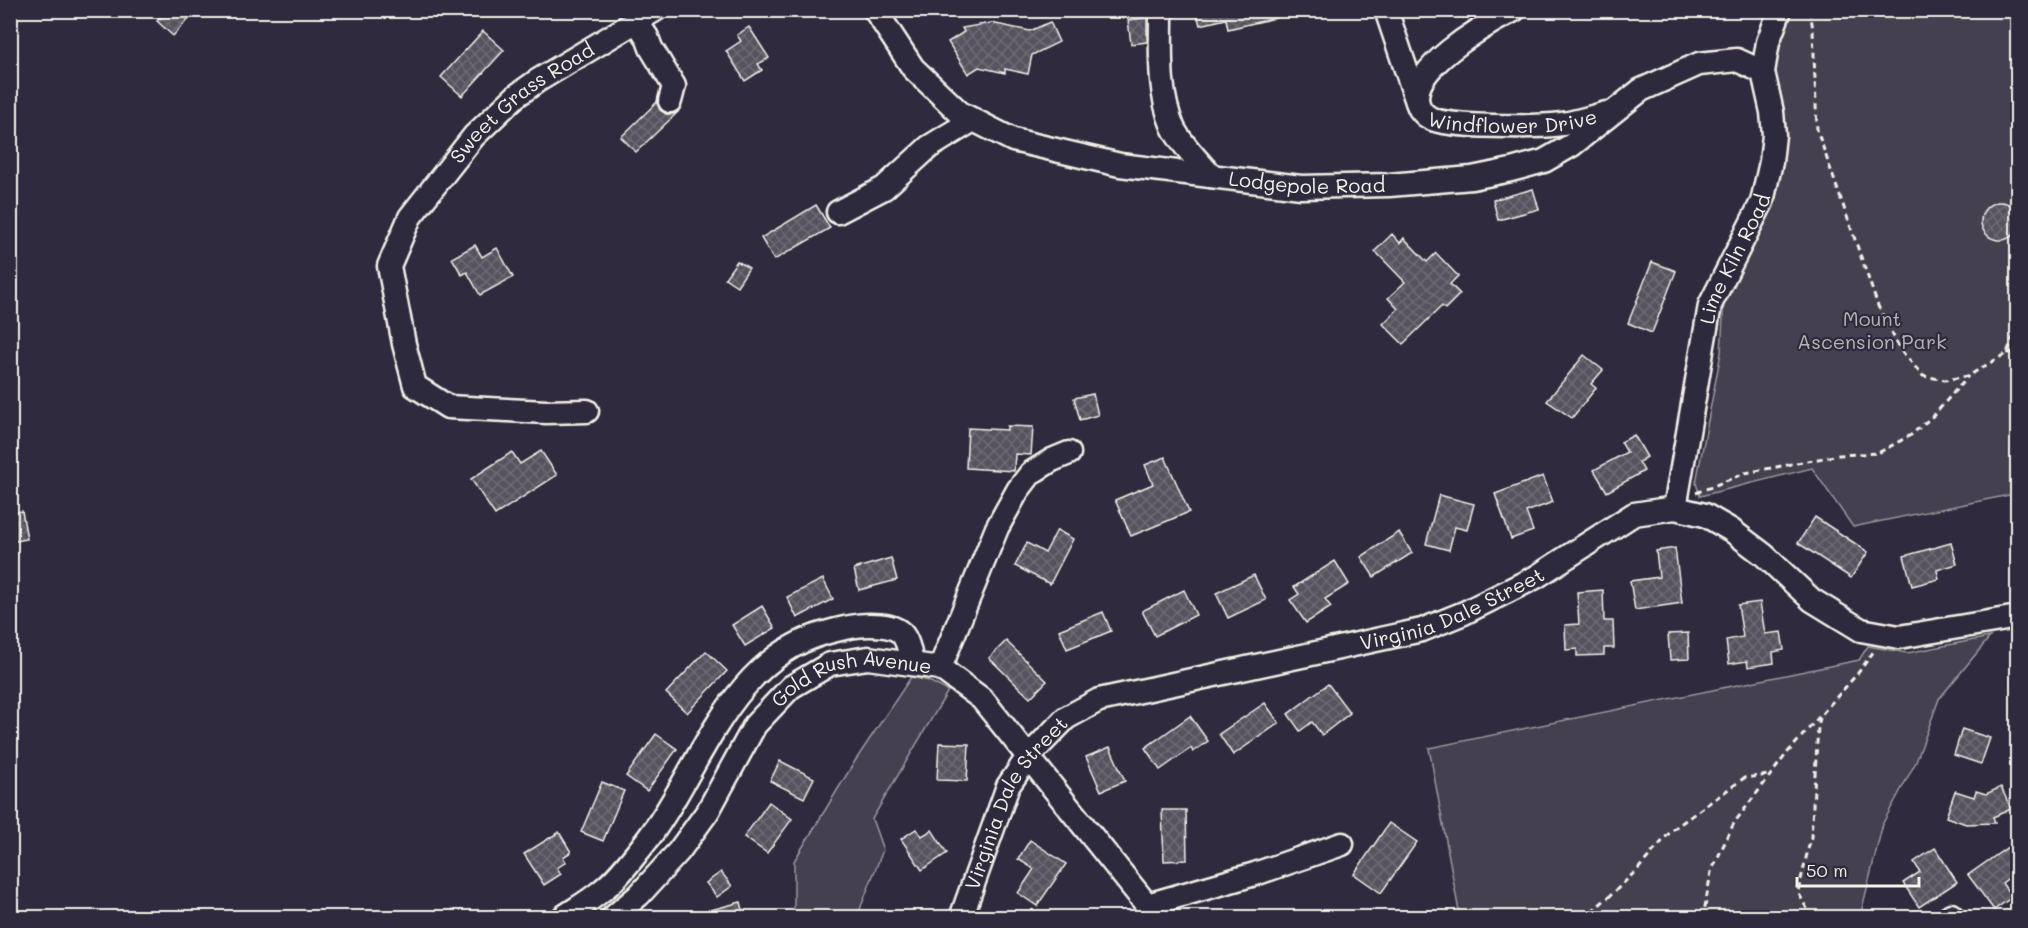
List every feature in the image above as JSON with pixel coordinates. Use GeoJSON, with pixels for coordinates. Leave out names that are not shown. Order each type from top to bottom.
{"type":"FeatureCollection","features":[{"type":"Feature","properties":{"kind":"street","name":"Lodgepole Road"},"geometry":{"type":"LineString","coordinates":[[876,10],[913,68],[960,113],[1013,140],[1120,165],[1301,187],[1389,185],[1472,178],[1544,161],[1572,145],[1641,90],[1699,64],[1737,60],[1763,72]]}},
{"type":"Feature","properties":{"kind":"street"},"geometry":{"type":"LineString","coordinates":[[1386,10],[1418,104]]}},
{"type":"Feature","properties":{"kind":"street","name":"Windflower Drive"},"geometry":{"type":"LineString","coordinates":[[1514,10],[1491,22],[1449,51],[1421,80],[1416,96],[1423,113],[1430,119],[1446,123],[1508,126],[1562,124],[1614,111]]}},
{"type":"Feature","properties":{"kind":"street","name":"Lime Kiln Road"},"geometry":{"type":"LineString","coordinates":[[1675,508],[1710,305],[1762,202],[1771,162],[1774,135],[1772,112],[1763,72],[1768,42],[1780,10]]}},
{"type":"Feature","properties":{"kind":"street"},"geometry":{"type":"LineString","coordinates":[[1161,15],[1161,71],[1166,104],[1174,129],[1210,176]]}},
{"type":"Feature","properties":{"kind":"street"},"geometry":{"type":"LineString","coordinates":[[646,16],[647,37],[651,48],[674,86],[670,101]]}},
{"type":"Feature","properties":{"kind":"street","name":"Sweet Grass Road"},"geometry":{"type":"LineString","coordinates":[[586,411],[546,412],[448,407],[415,386],[404,344],[389,266],[410,217],[474,136],[516,96],[537,81],[646,16]]}},
{"type":"Feature","properties":{"kind":"street"},"geometry":{"type":"LineString","coordinates":[[838,212],[884,188],[929,147],[974,120]]}},
{"type":"Feature","properties":{"kind":"street"},"geometry":{"type":"LineString","coordinates":[[940,668],[997,528],[1018,490],[1031,473],[1069,453]]}},
{"type":"Feature","properties":{"kind":"street","name":"Virginia Dale Street"},"geometry":{"type":"LineString","coordinates":[[961,918],[1008,786],[1028,757],[1066,718],[1099,700],[1422,630],[1464,613],[1536,577],[1634,514],[1675,508],[1705,514],[1764,555],[1812,600],[1861,630],[1899,637],[2018,617]]}},
{"type":"Feature","properties":{"kind":"street"},"geometry":{"type":"LineString","coordinates":[[562,918],[600,892],[619,875],[660,825],[729,706],[761,669],[777,655],[792,645],[836,630],[860,625],[882,625],[898,630],[908,640],[912,664]]}},
{"type":"Feature","properties":{"kind":"street","name":"Gold Rush Avenue"},"geometry":{"type":"LineString","coordinates":[[612,918],[639,895],[679,851],[708,811],[755,725],[791,687],[830,664],[868,658],[940,668],[982,699],[1153,911]]}},
{"type":"Feature","properties":{"kind":"street"},"geometry":{"type":"LineString","coordinates":[[1153,911],[1342,844]]}},
{"type":"Feature","properties":{"kind":"path"},"geometry":{"type":"LineString","coordinates":[[1810,10],[1813,30],[1816,130],[1878,306],[1899,349],[1923,376],[1945,380],[1968,376]]}},
{"type":"Feature","properties":{"kind":"path"},"geometry":{"type":"LineString","coordinates":[[2007,353],[2018,323]]}},
{"type":"Feature","properties":{"kind":"path"},"geometry":{"type":"LineString","coordinates":[[1675,508],[1701,490],[1745,473],[1839,455],[1878,453],[1911,435],[1935,414],[1968,376],[2007,353],[2018,351]]}},
{"type":"Feature","properties":{"kind":"path"},"geometry":{"type":"LineString","coordinates":[[1703,918],[1711,872],[1734,822],[1771,774],[1858,673],[1885,634]]}},
{"type":"Feature","properties":{"kind":"path"},"geometry":{"type":"LineString","coordinates":[[1812,918],[1798,892],[1811,837],[1820,716]]}},
{"type":"Feature","properties":{"kind":"path"},"geometry":{"type":"LineString","coordinates":[[1583,918],[1610,896],[1672,830],[1744,778],[1771,774]]}},
{"type":"Feature","properties":{"kind":"green space","name":"Mount Ascension Park"},"geometry":{"type":"Polygon","coordinates":[[[1783,11],[2017,11],[2017,495],[1853,527],[1812,468],[1700,496],[1696,483],[1721,353],[1724,299],[1776,198],[1784,139],[1770,72],[1783,11]]]}},
{"type":"Feature","properties":{"kind":"green space"},"geometry":{"type":"Polygon","coordinates":[[[1990,637],[1939,699],[1916,762],[1883,823],[1860,917],[1460,917],[1429,748],[1859,660],[1868,646],[1907,653],[1990,637]]]}},
{"type":"Feature","properties":{"kind":"green space"},"geometry":{"type":"Polygon","coordinates":[[[911,677],[929,681],[948,691],[872,819],[883,850],[857,917],[794,917],[794,861],[855,761],[911,677]]]}},
{"type":"Feature","properties":{"kind":"building"},"geometry":{"type":"Polygon","coordinates":[[[167,10],[196,10],[173,36],[157,21],[167,10]]]}},
{"type":"Feature","properties":{"kind":"building"},"geometry":{"type":"Polygon","coordinates":[[[1196,10],[1283,10],[1284,16],[1228,29],[1226,19],[1200,25],[1196,10]]]}},
{"type":"Feature","properties":{"kind":"building"},"geometry":{"type":"Polygon","coordinates":[[[1147,18],[1147,42],[1131,44],[1128,20],[1147,18]]]}},
{"type":"Feature","properties":{"kind":"building"},"geometry":{"type":"Polygon","coordinates":[[[1050,22],[1059,42],[1032,55],[1028,74],[1005,69],[1005,73],[979,67],[968,74],[948,42],[964,32],[962,28],[991,23],[1030,31],[1050,22]]]}},
{"type":"Feature","properties":{"kind":"building"},"geometry":{"type":"Polygon","coordinates":[[[749,27],[769,58],[758,64],[762,70],[745,81],[726,51],[741,41],[737,35],[749,27]]]}},
{"type":"Feature","properties":{"kind":"building"},"geometry":{"type":"Polygon","coordinates":[[[483,31],[504,50],[462,96],[441,77],[483,31]]]}},
{"type":"Feature","properties":{"kind":"building"},"geometry":{"type":"Polygon","coordinates":[[[657,102],[660,110],[666,114],[679,111],[636,152],[621,137],[657,102]]]}},
{"type":"Feature","properties":{"kind":"building"},"geometry":{"type":"Polygon","coordinates":[[[1533,189],[1539,209],[1498,220],[1493,200],[1533,189]]]}},
{"type":"Feature","properties":{"kind":"building"},"geometry":{"type":"Polygon","coordinates":[[[2000,202],[2014,207],[2019,221],[2014,235],[2000,240],[1986,235],[1981,221],[1986,207],[2000,202]]]}},
{"type":"Feature","properties":{"kind":"building"},"geometry":{"type":"Polygon","coordinates":[[[816,205],[830,228],[774,260],[761,238],[816,205]]]}},
{"type":"Feature","properties":{"kind":"building"},"geometry":{"type":"Polygon","coordinates":[[[1392,234],[1400,243],[1404,238],[1427,262],[1436,253],[1458,276],[1450,284],[1460,294],[1445,309],[1442,306],[1403,344],[1383,324],[1398,309],[1388,298],[1405,282],[1375,251],[1392,234]]]}},
{"type":"Feature","properties":{"kind":"building"},"geometry":{"type":"Polygon","coordinates":[[[475,245],[482,257],[497,248],[513,277],[480,295],[467,272],[462,275],[452,258],[475,245]]]}},
{"type":"Feature","properties":{"kind":"building"},"geometry":{"type":"Polygon","coordinates":[[[737,261],[749,268],[737,286],[725,278],[737,261]]]}},
{"type":"Feature","properties":{"kind":"building"},"geometry":{"type":"Polygon","coordinates":[[[1652,262],[1676,271],[1652,333],[1628,323],[1652,262]]]}},
{"type":"Feature","properties":{"kind":"building"},"geometry":{"type":"Polygon","coordinates":[[[1584,355],[1603,370],[1591,384],[1596,388],[1572,418],[1547,401],[1584,355]]]}},
{"type":"Feature","properties":{"kind":"building"},"geometry":{"type":"Polygon","coordinates":[[[1093,394],[1098,415],[1080,420],[1074,398],[1093,394]]]}},
{"type":"Feature","properties":{"kind":"building"},"geometry":{"type":"Polygon","coordinates":[[[1007,426],[1033,427],[1031,455],[1015,454],[1014,471],[966,468],[968,428],[1007,430],[1007,426]]]}},
{"type":"Feature","properties":{"kind":"building"},"geometry":{"type":"Polygon","coordinates":[[[1634,435],[1647,457],[1639,462],[1644,471],[1607,492],[1594,470],[1627,452],[1621,442],[1634,435]]]}},
{"type":"Feature","properties":{"kind":"building"},"geometry":{"type":"Polygon","coordinates":[[[541,451],[557,475],[495,515],[471,479],[512,452],[520,464],[541,451]]]}},
{"type":"Feature","properties":{"kind":"building"},"geometry":{"type":"Polygon","coordinates":[[[1165,457],[1189,512],[1131,536],[1115,500],[1153,484],[1145,465],[1165,457]]]}},
{"type":"Feature","properties":{"kind":"building"},"geometry":{"type":"Polygon","coordinates":[[[1543,476],[1553,502],[1526,512],[1533,531],[1511,539],[1495,494],[1543,476]]]}},
{"type":"Feature","properties":{"kind":"building"},"geometry":{"type":"Polygon","coordinates":[[[1439,495],[1474,504],[1467,530],[1455,527],[1449,550],[1426,544],[1439,495]]]}},
{"type":"Feature","properties":{"kind":"building"},"geometry":{"type":"Polygon","coordinates":[[[22,511],[27,539],[10,542],[10,513],[22,511]]]}},
{"type":"Feature","properties":{"kind":"building"},"geometry":{"type":"Polygon","coordinates":[[[1815,517],[1868,552],[1851,578],[1798,543],[1815,517]]]}},
{"type":"Feature","properties":{"kind":"building"},"geometry":{"type":"Polygon","coordinates":[[[1057,530],[1073,539],[1050,584],[1015,566],[1027,543],[1045,553],[1057,530]]]}},
{"type":"Feature","properties":{"kind":"building"},"geometry":{"type":"Polygon","coordinates":[[[1399,532],[1412,553],[1374,577],[1361,557],[1399,532]]]}},
{"type":"Feature","properties":{"kind":"building"},"geometry":{"type":"Polygon","coordinates":[[[1951,543],[1957,564],[1937,570],[1939,579],[1912,586],[1904,556],[1951,543]]]}},
{"type":"Feature","properties":{"kind":"building"},"geometry":{"type":"Polygon","coordinates":[[[1675,548],[1682,603],[1635,610],[1630,581],[1659,577],[1656,551],[1675,548]]]}},
{"type":"Feature","properties":{"kind":"building"},"geometry":{"type":"Polygon","coordinates":[[[891,558],[897,580],[859,590],[854,569],[891,558]]]}},
{"type":"Feature","properties":{"kind":"building"},"geometry":{"type":"Polygon","coordinates":[[[1335,561],[1349,584],[1325,599],[1331,607],[1306,623],[1290,600],[1299,594],[1294,587],[1335,561]]]}},
{"type":"Feature","properties":{"kind":"building"},"geometry":{"type":"Polygon","coordinates":[[[1254,575],[1266,600],[1228,618],[1216,593],[1254,575]]]}},
{"type":"Feature","properties":{"kind":"building"},"geometry":{"type":"Polygon","coordinates":[[[823,579],[833,599],[797,618],[787,597],[823,579]]]}},
{"type":"Feature","properties":{"kind":"building"},"geometry":{"type":"Polygon","coordinates":[[[1184,590],[1196,615],[1155,636],[1142,611],[1184,590]]]}},
{"type":"Feature","properties":{"kind":"building"},"geometry":{"type":"Polygon","coordinates":[[[1603,590],[1604,621],[1613,621],[1614,648],[1604,648],[1604,655],[1577,656],[1577,649],[1566,650],[1565,625],[1579,624],[1577,592],[1603,590]]]}},
{"type":"Feature","properties":{"kind":"building"},"geometry":{"type":"Polygon","coordinates":[[[1760,602],[1765,634],[1781,632],[1784,650],[1773,652],[1774,663],[1748,667],[1747,661],[1729,664],[1726,640],[1743,637],[1738,605],[1760,602]]]}},
{"type":"Feature","properties":{"kind":"building"},"geometry":{"type":"Polygon","coordinates":[[[762,606],[775,628],[745,646],[732,625],[762,606]]]}},
{"type":"Feature","properties":{"kind":"building"},"geometry":{"type":"Polygon","coordinates":[[[1103,612],[1111,631],[1067,649],[1059,630],[1103,612]]]}},
{"type":"Feature","properties":{"kind":"building"},"geometry":{"type":"Polygon","coordinates":[[[1688,633],[1689,659],[1670,660],[1668,634],[1688,633]]]}},
{"type":"Feature","properties":{"kind":"building"},"geometry":{"type":"Polygon","coordinates":[[[1006,641],[1047,681],[1030,698],[989,658],[1006,641]]]}},
{"type":"Feature","properties":{"kind":"building"},"geometry":{"type":"Polygon","coordinates":[[[706,651],[727,671],[687,713],[666,693],[706,651]]]}},
{"type":"Feature","properties":{"kind":"building"},"geometry":{"type":"Polygon","coordinates":[[[1328,684],[1350,713],[1322,735],[1312,722],[1300,731],[1288,714],[1328,684]]]}},
{"type":"Feature","properties":{"kind":"building"},"geometry":{"type":"Polygon","coordinates":[[[1265,703],[1279,723],[1233,755],[1219,734],[1265,703]]]}},
{"type":"Feature","properties":{"kind":"building"},"geometry":{"type":"Polygon","coordinates":[[[1190,716],[1208,741],[1193,752],[1191,748],[1160,770],[1145,748],[1190,716]]]}},
{"type":"Feature","properties":{"kind":"building"},"geometry":{"type":"Polygon","coordinates":[[[1962,729],[1990,738],[1981,764],[1954,755],[1962,729]]]}},
{"type":"Feature","properties":{"kind":"building"},"geometry":{"type":"Polygon","coordinates":[[[656,734],[677,749],[647,791],[626,776],[656,734]]]}},
{"type":"Feature","properties":{"kind":"building"},"geometry":{"type":"Polygon","coordinates":[[[939,743],[969,744],[967,781],[937,780],[939,743]]]}},
{"type":"Feature","properties":{"kind":"building"},"geometry":{"type":"Polygon","coordinates":[[[1110,747],[1125,781],[1101,791],[1086,757],[1110,747]]]}},
{"type":"Feature","properties":{"kind":"building"},"geometry":{"type":"Polygon","coordinates":[[[780,761],[814,778],[804,798],[770,781],[780,761]]]}},
{"type":"Feature","properties":{"kind":"building"},"geometry":{"type":"Polygon","coordinates":[[[602,782],[624,791],[603,841],[581,832],[602,782]]]}},
{"type":"Feature","properties":{"kind":"building"},"geometry":{"type":"Polygon","coordinates":[[[2001,787],[2011,809],[1993,817],[1995,823],[1966,824],[1946,817],[1955,791],[1974,797],[1976,791],[1986,794],[2001,787]]]}},
{"type":"Feature","properties":{"kind":"building"},"geometry":{"type":"Polygon","coordinates":[[[769,802],[792,819],[767,853],[744,837],[769,802]]]}},
{"type":"Feature","properties":{"kind":"building"},"geometry":{"type":"Polygon","coordinates":[[[1162,810],[1186,810],[1187,860],[1164,861],[1162,810]]]}},
{"type":"Feature","properties":{"kind":"building"},"geometry":{"type":"Polygon","coordinates":[[[1389,823],[1417,842],[1381,893],[1354,874],[1389,823]]]}},
{"type":"Feature","properties":{"kind":"building"},"geometry":{"type":"Polygon","coordinates":[[[916,829],[922,836],[932,830],[947,853],[922,870],[901,839],[916,829]]]}},
{"type":"Feature","properties":{"kind":"building"},"geometry":{"type":"Polygon","coordinates":[[[559,832],[571,852],[563,857],[566,862],[557,868],[561,874],[544,885],[524,854],[559,832]]]}},
{"type":"Feature","properties":{"kind":"building"},"geometry":{"type":"Polygon","coordinates":[[[1030,840],[1066,864],[1037,906],[1018,893],[1034,869],[1018,859],[1030,840]]]}},
{"type":"Feature","properties":{"kind":"building"},"geometry":{"type":"Polygon","coordinates":[[[2018,840],[2018,871],[2002,883],[2012,897],[1994,910],[1968,875],[2018,840]]]}},
{"type":"Feature","properties":{"kind":"building"},"geometry":{"type":"Polygon","coordinates":[[[1935,848],[1957,882],[1919,907],[1903,883],[1920,872],[1914,862],[1935,848]]]}},
{"type":"Feature","properties":{"kind":"building"},"geometry":{"type":"Polygon","coordinates":[[[721,872],[732,886],[717,897],[706,883],[721,872]]]}},
{"type":"Feature","properties":{"kind":"building"},"geometry":{"type":"Polygon","coordinates":[[[741,902],[745,918],[700,918],[699,913],[741,902]]]}}]}
